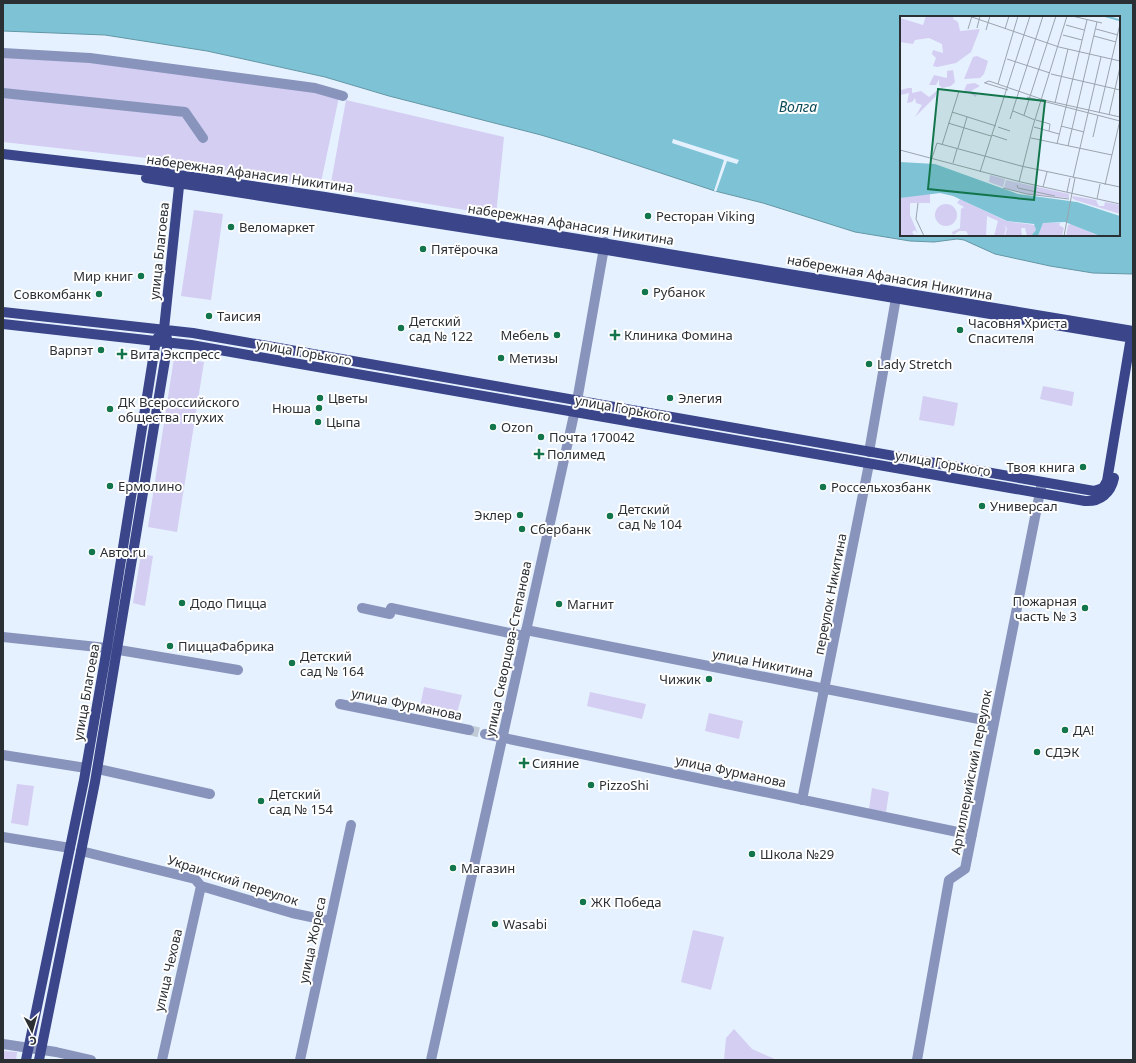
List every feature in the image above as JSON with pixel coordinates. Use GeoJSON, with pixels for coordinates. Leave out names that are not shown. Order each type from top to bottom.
{"type":"FeatureCollection","features":[{"type":"Feature","properties":{"kind":"main road","name":"набережная Афанасия Никитина"},"geometry":{"type":"LineString","coordinates":[[3,154],[180,179],[605,246],[1133,333]]}},
{"type":"Feature","properties":{"kind":"main road","name":"набережная Афанасия Никитина"},"geometry":{"type":"LineString","coordinates":[[3,161],[180,179]]}},
{"type":"Feature","properties":{"kind":"main road","name":"улица Благоева"},"geometry":{"type":"LineString","coordinates":[[39,1060],[98,769],[168,342],[164,329],[180,179]]}},
{"type":"Feature","properties":{"kind":"main road","name":"набережная Афанасия Никитина"},"geometry":{"type":"LineString","coordinates":[[605,246],[896,298],[1133,333]]}},
{"type":"Feature","properties":{"kind":"main road","name":"улица Горького"},"geometry":{"type":"LineString","coordinates":[[3,312],[164,329],[1092,490],[1101,489],[1107,481],[1133,333]]}},
{"type":"Feature","properties":{"kind":"main road","name":"улица Горького"},"geometry":{"type":"LineString","coordinates":[[3,324],[156,340],[1088,501],[1101,498],[1109,491],[1114,482],[1133,366]]}},
{"type":"Feature","properties":{"kind":"main road","name":"улица Благоева"},"geometry":{"type":"LineString","coordinates":[[26,1060],[86,768],[109,637],[156,340],[164,329]]}},
{"type":"Feature","properties":{"kind":"main road"},"geometry":{"type":"LineString","coordinates":[[109,637],[118,654]]}},
{"type":"Feature","properties":{"kind":"main road"},"geometry":{"type":"LineString","coordinates":[[107,648],[118,654]]}},
{"type":"Feature","properties":{"kind":"street"},"geometry":{"type":"LineString","coordinates":[[3,53],[90,58],[315,88],[343,96]]}},
{"type":"Feature","properties":{"kind":"street"},"geometry":{"type":"LineString","coordinates":[[3,93],[185,112],[203,138]]}},
{"type":"Feature","properties":{"kind":"street","name":"улица Скворцова-Степанова"},"geometry":{"type":"LineString","coordinates":[[431,1060],[574,412],[605,246]]}},
{"type":"Feature","properties":{"kind":"street"},"geometry":{"type":"LineString","coordinates":[[869,452],[896,298]]}},
{"type":"Feature","properties":{"kind":"street","name":"переулок Никитина"},"geometry":{"type":"LineString","coordinates":[[802,800],[869,464]]}},
{"type":"Feature","properties":{"kind":"street","name":"Артиллерийский переулок"},"geometry":{"type":"LineString","coordinates":[[917,1060],[949,880],[965,869],[1042,482]]}},
{"type":"Feature","properties":{"kind":"street","name":"улица Никитина"},"geometry":{"type":"LineString","coordinates":[[362,608],[390,614],[391,608],[994,722]]}},
{"type":"Feature","properties":{"kind":"street"},"geometry":{"type":"LineString","coordinates":[[3,637],[107,648]]}},
{"type":"Feature","properties":{"kind":"street"},"geometry":{"type":"LineString","coordinates":[[118,654],[238,670]]}},
{"type":"Feature","properties":{"kind":"street","name":"улица Фурманова"},"geometry":{"type":"LineString","coordinates":[[340,704],[469,730]]}},
{"type":"Feature","properties":{"kind":"street","name":"улица Фурманова"},"geometry":{"type":"LineString","coordinates":[[485,734],[972,835]]}},
{"type":"Feature","properties":{"kind":"street"},"geometry":{"type":"LineString","coordinates":[[3,755],[86,768]]}},
{"type":"Feature","properties":{"kind":"street"},"geometry":{"type":"LineString","coordinates":[[98,769],[210,794]]}},
{"type":"Feature","properties":{"kind":"street","name":"улица Жореса"},"geometry":{"type":"LineString","coordinates":[[300,1060],[351,825]]}},
{"type":"Feature","properties":{"kind":"street"},"geometry":{"type":"LineString","coordinates":[[3,837],[70,848]]}},
{"type":"Feature","properties":{"kind":"street","name":"Украинский переулок"},"geometry":{"type":"LineString","coordinates":[[81,851],[195,879],[201,886],[292,913],[330,921]]}},
{"type":"Feature","properties":{"kind":"street","name":"улица Чехова"},"geometry":{"type":"LineString","coordinates":[[162,1060],[201,886]]}},
{"type":"Feature","properties":{"kind":"street"},"geometry":{"type":"LineString","coordinates":[[3,1044],[91,1060]]}},
{"type":"Feature","properties":{"kind":"shaded area"},"geometry":{"type":"Polygon","coordinates":[[[3,57],[91,59],[233,77],[339,97],[320,187],[165,160],[3,142],[3,57]]]}},
{"type":"Feature","properties":{"kind":"shaded area"},"geometry":{"type":"Polygon","coordinates":[[[346,100],[504,137],[496,215],[330,188],[346,100]]]}},
{"type":"Feature","properties":{"kind":"shaded area"},"geometry":{"type":"Polygon","coordinates":[[[194,210],[223,214],[211,300],[181,296],[194,210]]]}},
{"type":"Feature","properties":{"kind":"shaded area"},"geometry":{"type":"Polygon","coordinates":[[[174,358],[204,362],[177,532],[148,527],[174,358]]]}},
{"type":"Feature","properties":{"kind":"shaded area"},"geometry":{"type":"Polygon","coordinates":[[[1043,386],[1074,392],[1072,406],[1040,399],[1043,386]]]}},
{"type":"Feature","properties":{"kind":"shaded area"},"geometry":{"type":"Polygon","coordinates":[[[923,396],[958,403],[954,426],[919,420],[923,396]]]}},
{"type":"Feature","properties":{"kind":"shaded area"},"geometry":{"type":"Polygon","coordinates":[[[141,554],[153,556],[145,606],[133,603],[141,554]]]}},
{"type":"Feature","properties":{"kind":"shaded area"},"geometry":{"type":"Polygon","coordinates":[[[424,687],[462,695],[456,716],[420,707],[424,687]]]}},
{"type":"Feature","properties":{"kind":"shaded area"},"geometry":{"type":"Polygon","coordinates":[[[590,692],[646,704],[642,719],[587,706],[590,692]]]}},
{"type":"Feature","properties":{"kind":"shaded area"},"geometry":{"type":"Polygon","coordinates":[[[709,713],[743,721],[739,739],[705,731],[709,713]]]}},
{"type":"Feature","properties":{"kind":"shaded area"},"geometry":{"type":"Polygon","coordinates":[[[17,784],[34,786],[28,826],[11,823],[17,784]]]}},
{"type":"Feature","properties":{"kind":"shaded area"},"geometry":{"type":"Polygon","coordinates":[[[872,788],[889,792],[886,812],[869,809],[872,788]]]}},
{"type":"Feature","properties":{"kind":"shaded area"},"geometry":{"type":"Polygon","coordinates":[[[693,930],[724,937],[711,990],[681,982],[693,930]]]}},
{"type":"Feature","properties":{"kind":"shaded area"},"geometry":{"type":"Polygon","coordinates":[[[734,1029],[752,1049],[777,1060],[724,1060],[726,1038],[734,1029]]]}},
{"type":"Feature","properties":{"kind":"shaded area"},"geometry":{"type":"Polygon","coordinates":[[[3,1051],[17,1052],[16,1060],[3,1060],[3,1051]]]}},
{"type":"Feature","properties":{"kind":"water","name":"Волга"},"geometry":{"type":"Polygon","coordinates":[[[3,3],[1133,3],[1133,274],[1093,273],[1050,266],[995,254],[964,240],[957,239],[934,242],[910,241],[855,232],[763,203],[715,191],[541,135],[389,96],[325,77],[207,51],[105,35],[3,31],[3,3]]]}},
{"type":"Feature","properties":{"kind":"pier"},"geometry":{"type":"Polygon","coordinates":[[[673,139],[739,160],[737,164],[727,161],[716,192],[714,191],[724,160],[672,143],[673,139]]]}},
{"type":"Feature","properties":{"kind":"tunnel"},"geometry":{"type":"LineString","coordinates":[[469,730],[485,734]]}},
{"type":"Feature","properties":{"kind":"place","name":"Ресторан Viking"},"geometry":{"type":"Point","coordinates":[648,216]}},
{"type":"Feature","properties":{"kind":"place","name":"Веломаркет"},"geometry":{"type":"Point","coordinates":[231,227]}},
{"type":"Feature","properties":{"kind":"place","name":"Пятёрочка"},"geometry":{"type":"Point","coordinates":[423,249]}},
{"type":"Feature","properties":{"kind":"place","name":"Мир книг"},"geometry":{"type":"Point","coordinates":[141,276]}},
{"type":"Feature","properties":{"kind":"place","name":"Рубанок"},"geometry":{"type":"Point","coordinates":[645,292]}},
{"type":"Feature","properties":{"kind":"place","name":"Совкомбанк"},"geometry":{"type":"Point","coordinates":[99,294]}},
{"type":"Feature","properties":{"kind":"place","name":"Таисия"},"geometry":{"type":"Point","coordinates":[209,316]}},
{"type":"Feature","properties":{"kind":"place","name":"Детский сад № 122"},"geometry":{"type":"Point","coordinates":[401,328]}},
{"type":"Feature","properties":{"kind":"place","name":"Часовня Христа Спасителя"},"geometry":{"type":"Point","coordinates":[960,330]}},
{"type":"Feature","properties":{"kind":"place","name":"Мебель"},"geometry":{"type":"Point","coordinates":[557,335]}},
{"type":"Feature","properties":{"kind":"place","name":"Клиника Фомина"},"geometry":{"type":"Point","coordinates":[615,335]}},
{"type":"Feature","properties":{"kind":"place","name":"Варпэт"},"geometry":{"type":"Point","coordinates":[101,350]}},
{"type":"Feature","properties":{"kind":"place","name":"Вита Экспресс"},"geometry":{"type":"Point","coordinates":[122,354]}},
{"type":"Feature","properties":{"kind":"place","name":"Метизы"},"geometry":{"type":"Point","coordinates":[501,358]}},
{"type":"Feature","properties":{"kind":"place","name":"Lady Stretch"},"geometry":{"type":"Point","coordinates":[869,364]}},
{"type":"Feature","properties":{"kind":"place","name":"Цветы"},"geometry":{"type":"Point","coordinates":[320,398]}},
{"type":"Feature","properties":{"kind":"place","name":"Элегия"},"geometry":{"type":"Point","coordinates":[670,398]}},
{"type":"Feature","properties":{"kind":"place","name":"Нюша"},"geometry":{"type":"Point","coordinates":[319,408]}},
{"type":"Feature","properties":{"kind":"place","name":"ДК Всероссийского общества глухих"},"geometry":{"type":"Point","coordinates":[110,409]}},
{"type":"Feature","properties":{"kind":"place","name":"Цыпа"},"geometry":{"type":"Point","coordinates":[318,422]}},
{"type":"Feature","properties":{"kind":"place","name":"Ozon"},"geometry":{"type":"Point","coordinates":[493,427]}},
{"type":"Feature","properties":{"kind":"place","name":"Почта 170042"},"geometry":{"type":"Point","coordinates":[541,437]}},
{"type":"Feature","properties":{"kind":"place","name":"Полимед"},"geometry":{"type":"Point","coordinates":[539,454]}},
{"type":"Feature","properties":{"kind":"place","name":"Твоя книга"},"geometry":{"type":"Point","coordinates":[1083,467]}},
{"type":"Feature","properties":{"kind":"place","name":"Ермолино"},"geometry":{"type":"Point","coordinates":[110,486]}},
{"type":"Feature","properties":{"kind":"place","name":"Россельхозбанк"},"geometry":{"type":"Point","coordinates":[823,487]}},
{"type":"Feature","properties":{"kind":"place","name":"Универсал"},"geometry":{"type":"Point","coordinates":[982,506]}},
{"type":"Feature","properties":{"kind":"place","name":"Эклер"},"geometry":{"type":"Point","coordinates":[520,515]}},
{"type":"Feature","properties":{"kind":"place","name":"Детский сад № 104"},"geometry":{"type":"Point","coordinates":[610,516]}},
{"type":"Feature","properties":{"kind":"place","name":"Сбербанк"},"geometry":{"type":"Point","coordinates":[522,529]}},
{"type":"Feature","properties":{"kind":"place","name":"Авто.ru"},"geometry":{"type":"Point","coordinates":[92,552]}},
{"type":"Feature","properties":{"kind":"place","name":"Додо Пицца"},"geometry":{"type":"Point","coordinates":[182,603]}},
{"type":"Feature","properties":{"kind":"place","name":"Магнит"},"geometry":{"type":"Point","coordinates":[559,604]}},
{"type":"Feature","properties":{"kind":"place","name":"Пожарная часть № 3"},"geometry":{"type":"Point","coordinates":[1085,608]}},
{"type":"Feature","properties":{"kind":"place","name":"ПиццаФабрика"},"geometry":{"type":"Point","coordinates":[170,646]}},
{"type":"Feature","properties":{"kind":"place","name":"Детский сад № 164"},"geometry":{"type":"Point","coordinates":[292,663]}},
{"type":"Feature","properties":{"kind":"place","name":"Чижик"},"geometry":{"type":"Point","coordinates":[709,679]}},
{"type":"Feature","properties":{"kind":"place","name":"ДА!"},"geometry":{"type":"Point","coordinates":[1065,730]}},
{"type":"Feature","properties":{"kind":"place","name":"СДЭК"},"geometry":{"type":"Point","coordinates":[1037,752]}},
{"type":"Feature","properties":{"kind":"place","name":"Сияние"},"geometry":{"type":"Point","coordinates":[524,763]}},
{"type":"Feature","properties":{"kind":"place","name":"PizzoShi"},"geometry":{"type":"Point","coordinates":[591,785]}},
{"type":"Feature","properties":{"kind":"place","name":"Детский сад № 154"},"geometry":{"type":"Point","coordinates":[261,801]}},
{"type":"Feature","properties":{"kind":"place","name":"Школа №29"},"geometry":{"type":"Point","coordinates":[752,854]}},
{"type":"Feature","properties":{"kind":"place","name":"Магазин"},"geometry":{"type":"Point","coordinates":[453,868]}},
{"type":"Feature","properties":{"kind":"place","name":"ЖК Победа"},"geometry":{"type":"Point","coordinates":[583,902]}},
{"type":"Feature","properties":{"kind":"place","name":"Wasabi"},"geometry":{"type":"Point","coordinates":[495,924]}}]}
